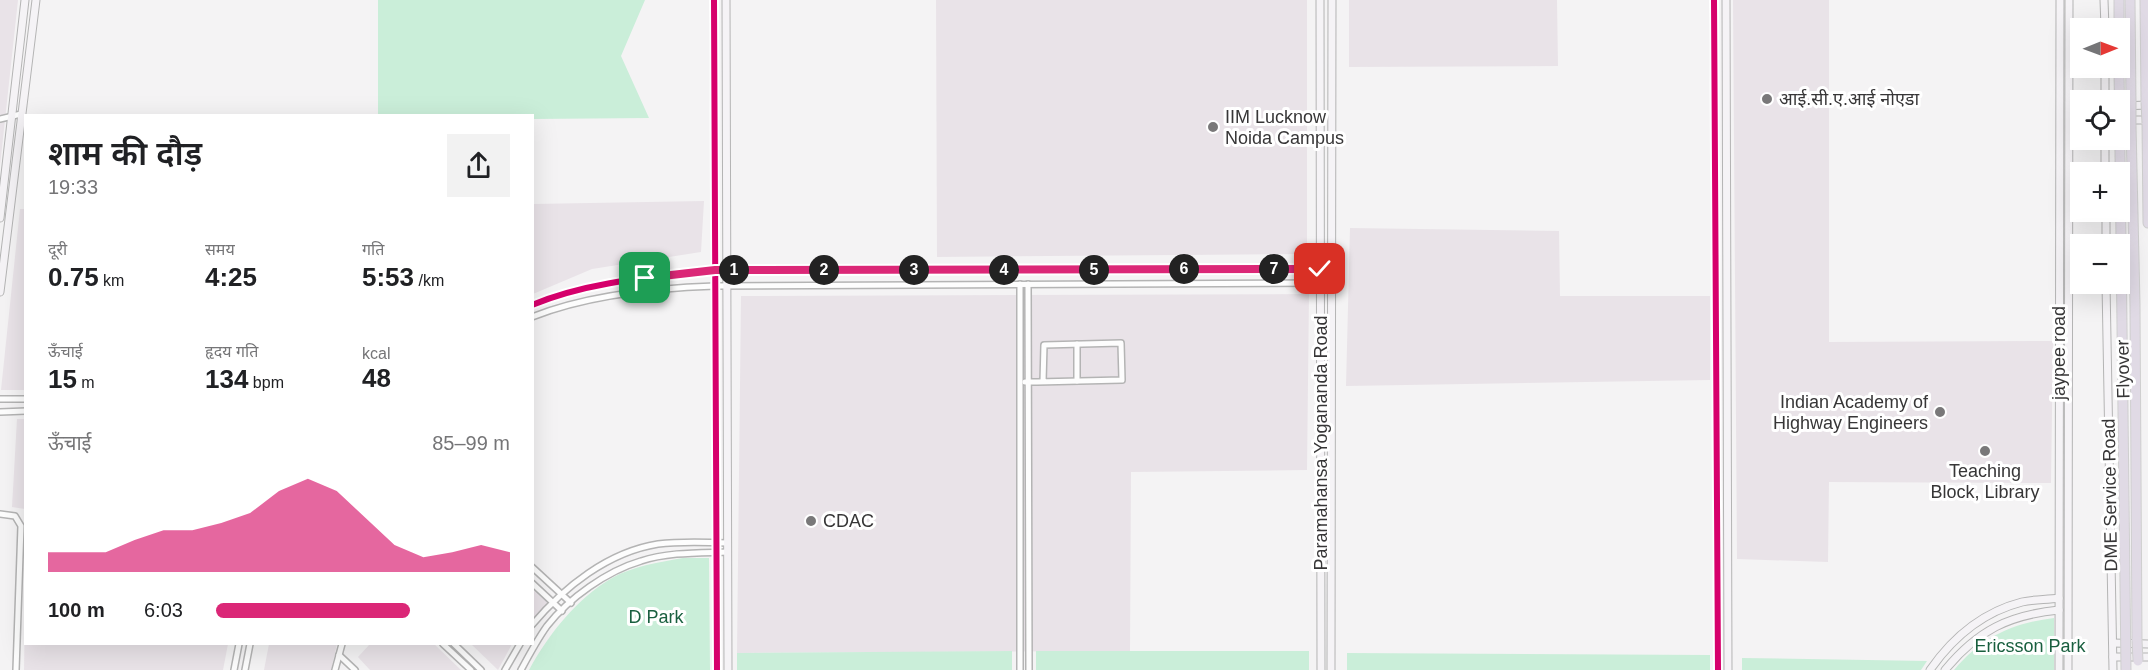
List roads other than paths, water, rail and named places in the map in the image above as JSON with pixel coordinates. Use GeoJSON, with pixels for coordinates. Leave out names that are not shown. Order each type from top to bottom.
{"type":"FeatureCollection","features":[{"type":"Feature","properties":{"kind":"highway"},"geometry":{"type":"LineString","coordinates":[[2119,0],[2119,18]]}},
{"type":"Feature","properties":{"kind":"highway"},"geometry":{"type":"LineString","coordinates":[[2130,0],[2138,666]]}},
{"type":"Feature","properties":{"kind":"highway"},"geometry":{"type":"LineString","coordinates":[[2145,0],[2148,223]]}},
{"type":"Feature","properties":{"kind":"highway","name":"Flyover"},"geometry":{"type":"LineString","coordinates":[[2119,78],[2126,670]]}},
{"type":"Feature","properties":{"kind":"street"},"geometry":{"type":"LineString","coordinates":[[0,218],[25,0]]}},
{"type":"Feature","properties":{"kind":"street"},"geometry":{"type":"LineString","coordinates":[[0,292],[36,0]]}},
{"type":"Feature","properties":{"kind":"street"},"geometry":{"type":"LineString","coordinates":[[714,0],[717,670]]}},
{"type":"Feature","properties":{"kind":"street"},"geometry":{"type":"LineString","coordinates":[[726,0],[728,670]]}},
{"type":"Feature","properties":{"kind":"street","name":"Paramahansa Yogananda Road"},"geometry":{"type":"LineString","coordinates":[[1320,0],[1321,670]]}},
{"type":"Feature","properties":{"kind":"street","name":"Paramahansa Yogananda Road"},"geometry":{"type":"LineString","coordinates":[[1332,0],[1332,670]]}},
{"type":"Feature","properties":{"kind":"street"},"geometry":{"type":"LineString","coordinates":[[1714,0],[1718,670]]}},
{"type":"Feature","properties":{"kind":"street"},"geometry":{"type":"LineString","coordinates":[[1726,0],[1728,670]]}},
{"type":"Feature","properties":{"kind":"street","name":"jaypee road"},"geometry":{"type":"LineString","coordinates":[[2059,670],[2060,0]]}},
{"type":"Feature","properties":{"kind":"street"},"geometry":{"type":"LineString","coordinates":[[2068,670],[2069,0]]}},
{"type":"Feature","properties":{"kind":"street"},"geometry":{"type":"LineString","coordinates":[[2104,0],[2104,18]]}},
{"type":"Feature","properties":{"kind":"street"},"geometry":{"type":"LineString","coordinates":[[2060,10],[2068,10]]}},
{"type":"Feature","properties":{"kind":"street"},"geometry":{"type":"LineString","coordinates":[[2130,105],[2147,104]]}},
{"type":"Feature","properties":{"kind":"street"},"geometry":{"type":"LineString","coordinates":[[0,119],[21,114]]}},
{"type":"Feature","properties":{"kind":"street"},"geometry":{"type":"LineString","coordinates":[[2130,121],[2147,122]]}},
{"type":"Feature","properties":{"kind":"street"},"geometry":{"type":"LineString","coordinates":[[534,304],[593,287],[715,270],[1332,269]]}},
{"type":"Feature","properties":{"kind":"street"},"geometry":{"type":"LineString","coordinates":[[534,316],[591,300],[682,287],[1332,283]]}},
{"type":"Feature","properties":{"kind":"street"},"geometry":{"type":"LineString","coordinates":[[1020,284],[1020,670]]}},
{"type":"Feature","properties":{"kind":"street"},"geometry":{"type":"LineString","coordinates":[[1028,284],[1029,670]]}},
{"type":"Feature","properties":{"kind":"street","name":"DME Service Road"},"geometry":{"type":"LineString","coordinates":[[2106,294],[2113,670]]}},
{"type":"Feature","properties":{"kind":"street"},"geometry":{"type":"LineString","coordinates":[[1020,381],[1028,382],[1122,380],[1121,343],[1044,345],[1043,381]]}},
{"type":"Feature","properties":{"kind":"street"},"geometry":{"type":"LineString","coordinates":[[1077,344],[1077,381]]}},
{"type":"Feature","properties":{"kind":"street"},"geometry":{"type":"LineString","coordinates":[[0,399],[24,399]]}},
{"type":"Feature","properties":{"kind":"street"},"geometry":{"type":"LineString","coordinates":[[0,411],[24,411]]}},
{"type":"Feature","properties":{"kind":"street"},"geometry":{"type":"LineString","coordinates":[[2059,436],[2068,436]]}},
{"type":"Feature","properties":{"kind":"street"},"geometry":{"type":"LineString","coordinates":[[1020,495],[1029,495]]}},
{"type":"Feature","properties":{"kind":"street"},"geometry":{"type":"LineString","coordinates":[[0,514],[15,516],[21,526],[16,670]]}},
{"type":"Feature","properties":{"kind":"street"},"geometry":{"type":"LineString","coordinates":[[534,623],[562,594],[604,564],[630,551],[657,544],[728,543]]}},
{"type":"Feature","properties":{"kind":"street"},"geometry":{"type":"LineString","coordinates":[[521,670],[548,626],[571,603],[610,574],[640,561],[661,556],[728,552]]}},
{"type":"Feature","properties":{"kind":"street"},"geometry":{"type":"LineString","coordinates":[[534,569],[571,603]]}},
{"type":"Feature","properties":{"kind":"street"},"geometry":{"type":"LineString","coordinates":[[1020,584],[1029,584]]}},
{"type":"Feature","properties":{"kind":"street"},"geometry":{"type":"LineString","coordinates":[[534,585],[562,611]]}},
{"type":"Feature","properties":{"kind":"street"},"geometry":{"type":"LineString","coordinates":[[1930,670],[1943,651],[1966,628],[1994,613],[2022,602],[2059,598]]}},
{"type":"Feature","properties":{"kind":"street"},"geometry":{"type":"LineString","coordinates":[[1945,670],[1959,653],[1983,633],[2009,620],[2034,613],[2059,610]]}},
{"type":"Feature","properties":{"kind":"street"},"geometry":{"type":"LineString","coordinates":[[1020,640],[1029,640]]}},
{"type":"Feature","properties":{"kind":"street"},"geometry":{"type":"LineString","coordinates":[[2113,644],[2148,644]]}},
{"type":"Feature","properties":{"kind":"street"},"geometry":{"type":"LineString","coordinates":[[234,670],[239,645]]}},
{"type":"Feature","properties":{"kind":"street"},"geometry":{"type":"LineString","coordinates":[[245,670],[250,645]]}},
{"type":"Feature","properties":{"kind":"street"},"geometry":{"type":"LineString","coordinates":[[335,670],[342,645]]}},
{"type":"Feature","properties":{"kind":"street"},"geometry":{"type":"LineString","coordinates":[[444,645],[471,670]]}},
{"type":"Feature","properties":{"kind":"street"},"geometry":{"type":"LineString","coordinates":[[455,645],[482,670]]}},
{"type":"Feature","properties":{"kind":"street"},"geometry":{"type":"LineString","coordinates":[[505,670],[519,645]]}},
{"type":"Feature","properties":{"kind":"street"},"geometry":{"type":"LineString","coordinates":[[339,654],[355,670]]}},
{"type":"Feature","properties":{"kind":"street"},"geometry":{"type":"LineString","coordinates":[[2113,657],[2148,657]]}},
{"type":"Feature","properties":{"kind":"place","name":"आई.सी.ए.आई नोएडा"},"geometry":{"type":"Point","coordinates":[1767,99]}},
{"type":"Feature","properties":{"kind":"place","name":"IIM Lucknow Noida Campus"},"geometry":{"type":"Point","coordinates":[1213,127]}},
{"type":"Feature","properties":{"kind":"place","name":"Indian Academy of Highway Engineers"},"geometry":{"type":"Point","coordinates":[1940,412]}},
{"type":"Feature","properties":{"kind":"place","name":"Teaching Block, Library"},"geometry":{"type":"Point","coordinates":[1985,451]}},
{"type":"Feature","properties":{"kind":"place","name":"CDAC"},"geometry":{"type":"Point","coordinates":[811,521]}},
{"type":"Feature","properties":{"kind":"park label","name":"D Park"},"geometry":{"type":"Point","coordinates":[656,617]}},
{"type":"Feature","properties":{"kind":"park label","name":"Ericsson Park"},"geometry":{"type":"Point","coordinates":[2030,646]}}]}
